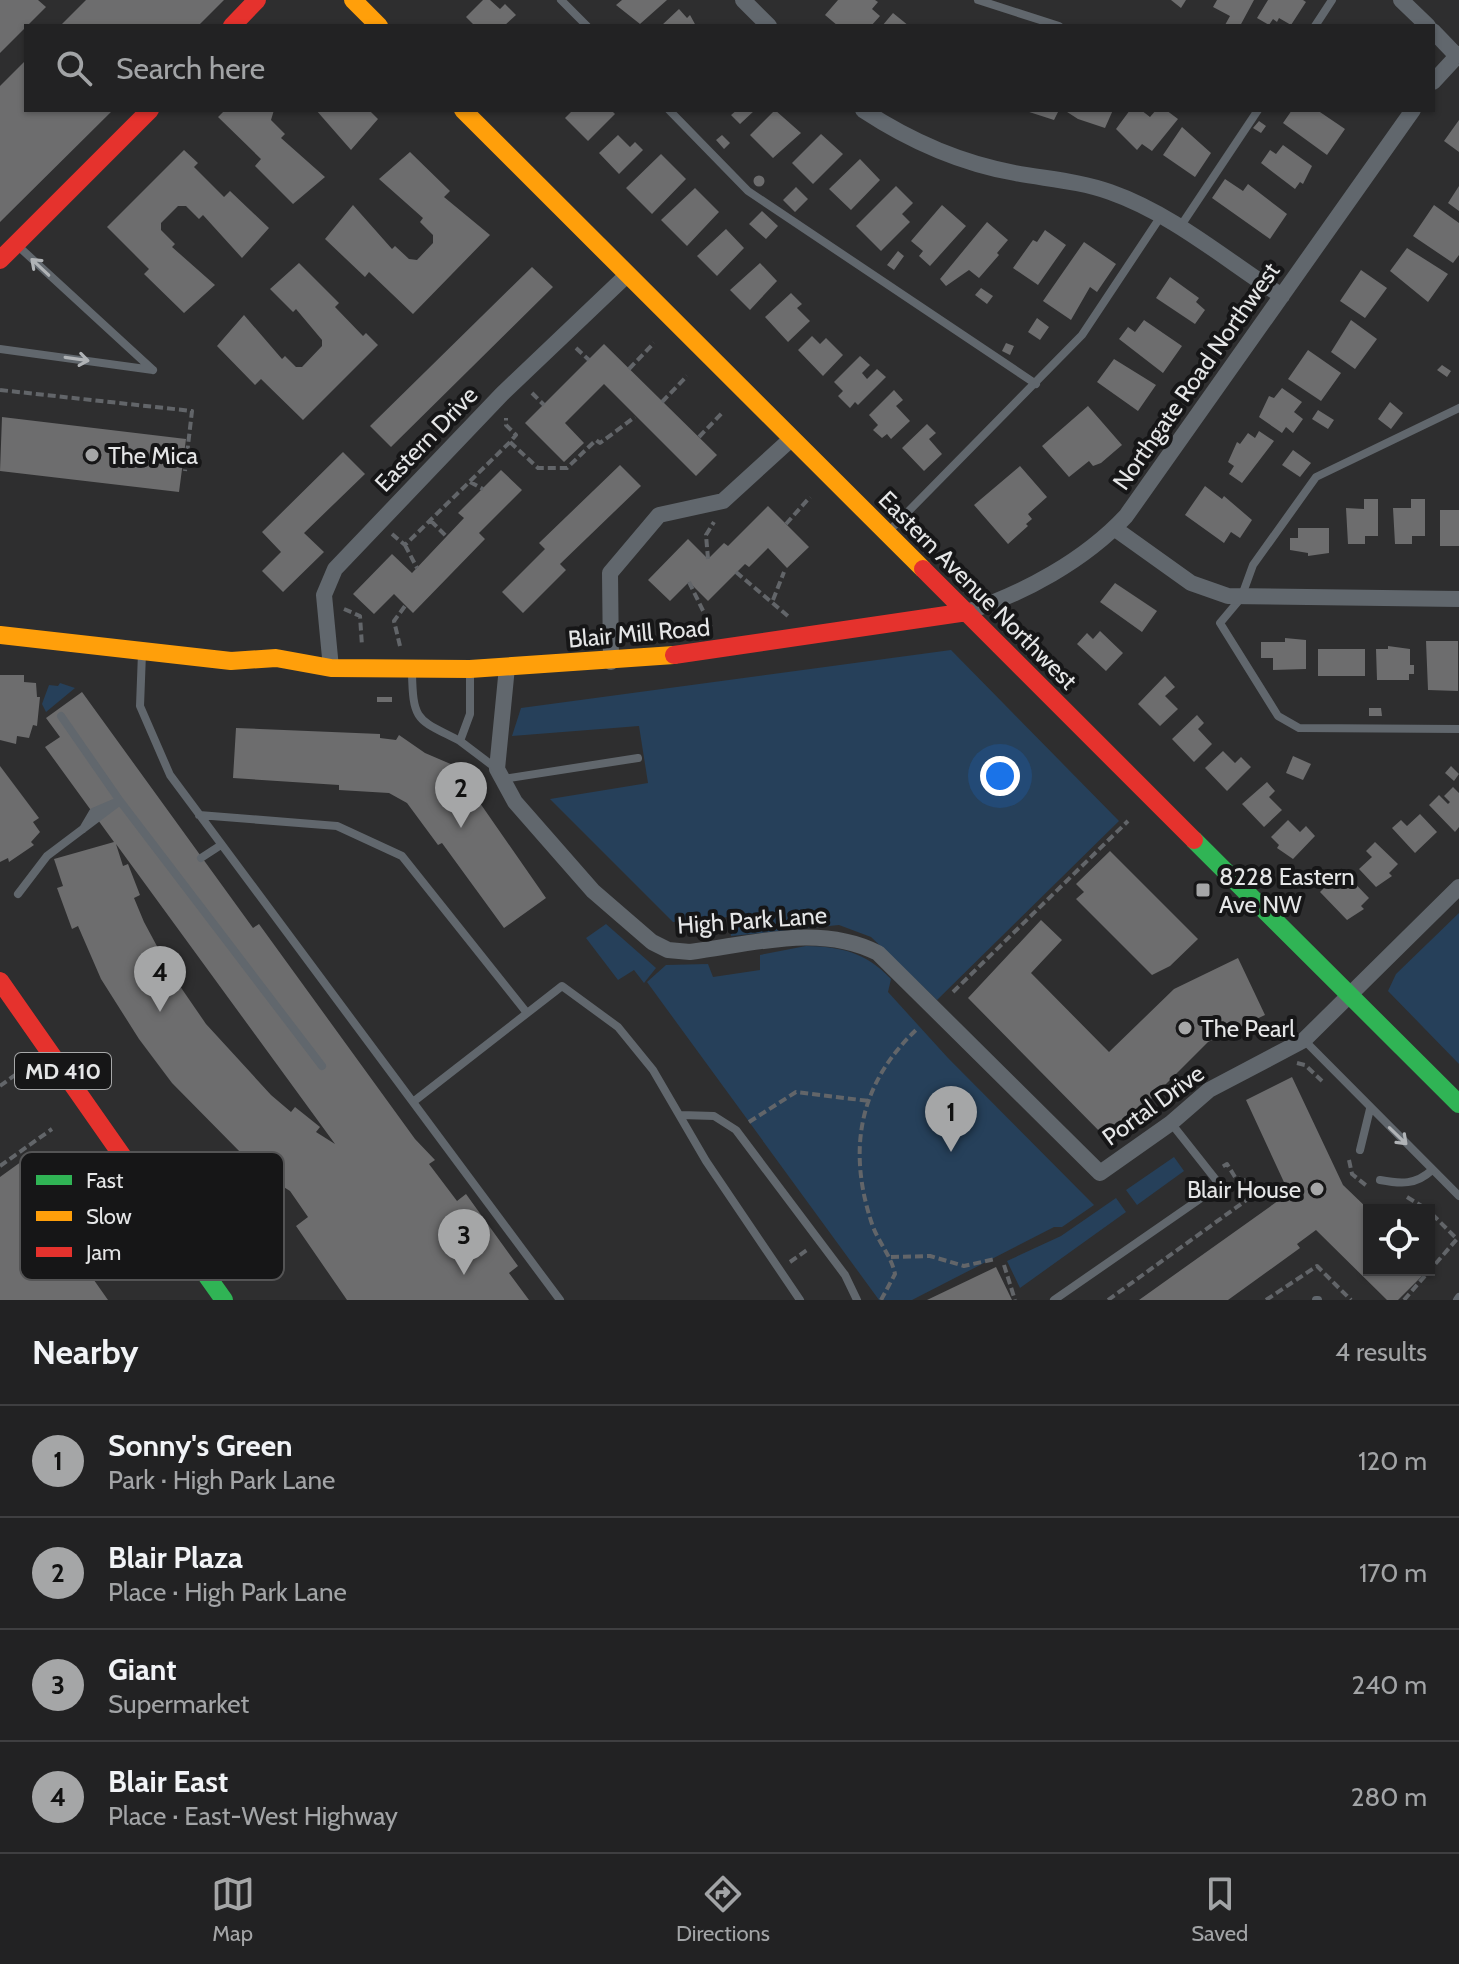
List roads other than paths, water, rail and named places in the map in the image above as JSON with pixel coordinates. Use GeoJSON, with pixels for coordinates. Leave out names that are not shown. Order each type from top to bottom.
{"type":"FeatureCollection","features":[{"type":"Feature","properties":{"kind":"street"},"geometry":{"type":"LineString","coordinates":[[234,24],[257,0]]}},
{"type":"Feature","properties":{"kind":"street"},"geometry":{"type":"LineString","coordinates":[[353,0],[377,24]]}},
{"type":"Feature","properties":{"kind":"street"},"geometry":{"type":"LineString","coordinates":[[743,0],[767,24]]}},
{"type":"Feature","properties":{"kind":"street"},"geometry":{"type":"LineString","coordinates":[[1401,0],[1426,24]]}},
{"type":"Feature","properties":{"kind":"street"},"geometry":{"type":"LineString","coordinates":[[1435,33],[1458,55],[1435,80]]}},
{"type":"Feature","properties":{"kind":"street"},"geometry":{"type":"LineString","coordinates":[[0,260],[148,112]]}},
{"type":"Feature","properties":{"kind":"street","name":"Eastern Avenue Northwest"},"geometry":{"type":"LineString","coordinates":[[465,112],[1459,1104]]}},
{"type":"Feature","properties":{"kind":"street"},"geometry":{"type":"LineString","coordinates":[[866,112],[895,130],[946,154],[1003,170],[1100,188],[1161,216],[1282,296]]}},
{"type":"Feature","properties":{"kind":"street","name":"Northgate Road Northwest"},"geometry":{"type":"LineString","coordinates":[[967,612],[1018,592],[1078,557],[1114,528],[1136,504],[1412,112]]}},
{"type":"Feature","properties":{"kind":"street","name":"Eastern Drive"},"geometry":{"type":"LineString","coordinates":[[322,667],[324,595],[335,569],[502,394],[628,274]]}},
{"type":"Feature","properties":{"kind":"street"},"geometry":{"type":"LineString","coordinates":[[611,662],[610,573],[659,515],[723,501],[791,439]]}},
{"type":"Feature","properties":{"kind":"street"},"geometry":{"type":"LineString","coordinates":[[1114,528],[1191,583],[1241,598],[1459,599]]}},
{"type":"Feature","properties":{"kind":"street","name":"Blair Mill Road"},"geometry":{"type":"LineString","coordinates":[[0,635],[142,653],[247,660],[273,677],[322,667],[470,669],[611,662],[744,647],[967,612]]}},
{"type":"Feature","properties":{"kind":"street"},"geometry":{"type":"LineString","coordinates":[[499,774],[507,667]]}},
{"type":"Feature","properties":{"kind":"street","name":"High Park Lane"},"geometry":{"type":"LineString","coordinates":[[499,774],[515,802],[593,891],[652,942],[668,950],[690,952],[830,936],[854,941],[878,953],[1100,1173]]}},
{"type":"Feature","properties":{"kind":"street","name":"Portal Drive"},"geometry":{"type":"LineString","coordinates":[[1100,1173],[1171,1123],[1209,1090],[1304,1040],[1459,887]]}},
{"type":"Feature","properties":{"kind":"street","name":"MD 410"},"geometry":{"type":"LineString","coordinates":[[0,981],[120,1152]]}},
{"type":"Feature","properties":{"kind":"street","name":"MD 410"},"geometry":{"type":"LineString","coordinates":[[210,1280],[224,1300]]}},
{"type":"Feature","properties":{"kind":"lane"},"geometry":{"type":"LineString","coordinates":[[561,0],[585,24]]}},
{"type":"Feature","properties":{"kind":"lane"},"geometry":{"type":"LineString","coordinates":[[978,0],[1053,24]]}},
{"type":"Feature","properties":{"kind":"lane"},"geometry":{"type":"LineString","coordinates":[[1316,24],[1332,0]]}},
{"type":"Feature","properties":{"kind":"lane"},"geometry":{"type":"LineString","coordinates":[[671,112],[748,191],[1036,384]]}},
{"type":"Feature","properties":{"kind":"lane"},"geometry":{"type":"LineString","coordinates":[[1180,228],[1257,112]]}},
{"type":"Feature","properties":{"kind":"lane"},"geometry":{"type":"LineString","coordinates":[[887,533],[1082,335],[1161,216]]}},
{"type":"Feature","properties":{"kind":"lane"},"geometry":{"type":"LineString","coordinates":[[0,349],[153,370],[16,245]]}},
{"type":"Feature","properties":{"kind":"lane"},"geometry":{"type":"LineString","coordinates":[[1459,408],[1316,477],[1253,565],[1241,598],[1220,623],[1278,716],[1299,728],[1459,729]]}},
{"type":"Feature","properties":{"kind":"lane"},"geometry":{"type":"LineString","coordinates":[[142,653],[138,695],[143,720],[170,775],[560,1300]]}},
{"type":"Feature","properties":{"kind":"lane"},"geometry":{"type":"LineString","coordinates":[[412,669],[416,714],[420,720],[460,741],[499,774],[638,758]]}},
{"type":"Feature","properties":{"kind":"lane"},"geometry":{"type":"LineString","coordinates":[[460,741],[470,714],[470,669]]}},
{"type":"Feature","properties":{"kind":"lane"},"geometry":{"type":"LineString","coordinates":[[61,716],[120,801],[322,1066]]}},
{"type":"Feature","properties":{"kind":"lane"},"geometry":{"type":"LineString","coordinates":[[18,894],[47,856],[120,801]]}},
{"type":"Feature","properties":{"kind":"lane"},"geometry":{"type":"LineString","coordinates":[[199,815],[337,826],[402,856],[527,1013]]}},
{"type":"Feature","properties":{"kind":"lane"},"geometry":{"type":"LineString","coordinates":[[201,858],[221,845]]}},
{"type":"Feature","properties":{"kind":"lane"},"geometry":{"type":"LineString","coordinates":[[413,1102],[562,986],[618,1027],[653,1070],[706,1161],[800,1300]]}},
{"type":"Feature","properties":{"kind":"lane"},"geometry":{"type":"LineString","coordinates":[[1304,1040],[1459,1196]]}},
{"type":"Feature","properties":{"kind":"lane"},"geometry":{"type":"LineString","coordinates":[[1360,1150],[1370,1109]]}},
{"type":"Feature","properties":{"kind":"lane"},"geometry":{"type":"LineString","coordinates":[[681,1115],[714,1116],[736,1130],[845,1275],[857,1300]]}},
{"type":"Feature","properties":{"kind":"lane"},"geometry":{"type":"LineString","coordinates":[[1054,1300],[1220,1185],[1171,1123]]}},
{"type":"Feature","properties":{"kind":"lane"},"geometry":{"type":"LineString","coordinates":[[1380,1180],[1403,1184],[1424,1178],[1432,1170]]}},
{"type":"Feature","properties":{"kind":"place","name":"The Mica"},"geometry":{"type":"Point","coordinates":[92,455]}},
{"type":"Feature","properties":{"kind":"place","name":"Blair Plaza"},"geometry":{"type":"Point","coordinates":[461,828]}},
{"type":"Feature","properties":{"kind":"place","name":"8228 Eastern Ave NW"},"geometry":{"type":"Point","coordinates":[1203,890]}},
{"type":"Feature","properties":{"kind":"place","name":"Blair East"},"geometry":{"type":"Point","coordinates":[160,1012]}},
{"type":"Feature","properties":{"kind":"place","name":"The Pearl"},"geometry":{"type":"Point","coordinates":[1185,1028]}},
{"type":"Feature","properties":{"kind":"place","name":"Sonny's Green"},"geometry":{"type":"Point","coordinates":[951,1152]}},
{"type":"Feature","properties":{"kind":"place","name":"Blair House"},"geometry":{"type":"Point","coordinates":[1317,1189]}},
{"type":"Feature","properties":{"kind":"place","name":"Giant"},"geometry":{"type":"Point","coordinates":[464,1275]}}]}
